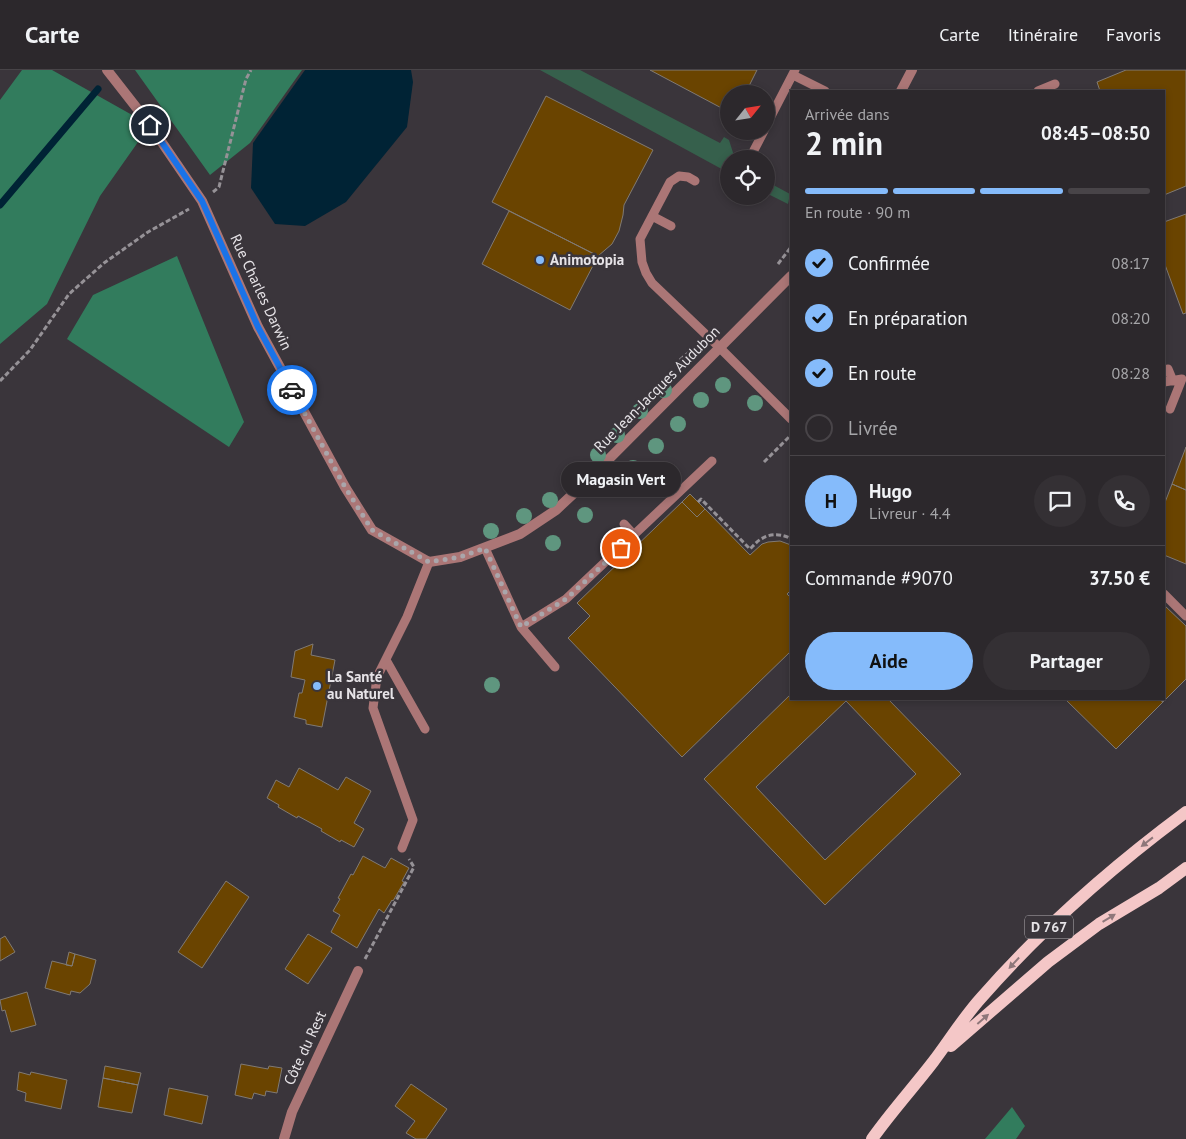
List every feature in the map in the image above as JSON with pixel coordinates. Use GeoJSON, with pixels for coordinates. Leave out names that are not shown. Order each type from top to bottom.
{"type":"FeatureCollection","features":[{"type":"Feature","properties":{"kind":"main road","name":"D 767"},"geometry":{"type":"LineString","coordinates":[[872,1139],[980,999],[1031,944],[1124,860],[1186,812]]}},
{"type":"Feature","properties":{"kind":"main road","name":"D 767"},"geometry":{"type":"LineString","coordinates":[[932,1062],[1055,957],[1099,924],[1159,888],[1186,868]]}},
{"type":"Feature","properties":{"kind":"street","name":"Rue Charles Darwin"},"geometry":{"type":"LineString","coordinates":[[107,70],[150,125],[202,201],[258,327],[345,487],[372,530],[429,562]]}},
{"type":"Feature","properties":{"kind":"street"},"geometry":{"type":"LineString","coordinates":[[902,90],[912,70]]}},
{"type":"Feature","properties":{"kind":"street","name":"Rue Jean-Jacques Audubon"},"geometry":{"type":"LineString","coordinates":[[429,562],[460,557],[520,534],[556,510],[790,277]]}},
{"type":"Feature","properties":{"kind":"street","name":"Côte du Rest"},"geometry":{"type":"LineString","coordinates":[[284,1139],[292,1112],[358,971]]}},
{"type":"Feature","properties":{"kind":"lane"},"geometry":{"type":"LineString","coordinates":[[775,108],[794,72],[822,90]]}},
{"type":"Feature","properties":{"kind":"lane"},"geometry":{"type":"LineString","coordinates":[[1040,90],[1055,84]]}},
{"type":"Feature","properties":{"kind":"lane"},"geometry":{"type":"LineString","coordinates":[[775,116],[782,120]]}},
{"type":"Feature","properties":{"kind":"lane"},"geometry":{"type":"LineString","coordinates":[[695,181],[680,176],[670,182],[640,239],[642,262],[646,273],[652,284],[790,418]]}},
{"type":"Feature","properties":{"kind":"lane"},"geometry":{"type":"LineString","coordinates":[[652,216],[671,226]]}},
{"type":"Feature","properties":{"kind":"lane"},"geometry":{"type":"LineString","coordinates":[[1168,369],[1168,381],[1182,379],[1170,410]]}},
{"type":"Feature","properties":{"kind":"lane"},"geometry":{"type":"LineString","coordinates":[[521,627],[566,599],[712,461]]}},
{"type":"Feature","properties":{"kind":"lane"},"geometry":{"type":"LineString","coordinates":[[624,524],[634,535]]}},
{"type":"Feature","properties":{"kind":"lane"},"geometry":{"type":"LineString","coordinates":[[485,548],[521,627],[555,667]]}},
{"type":"Feature","properties":{"kind":"lane"},"geometry":{"type":"LineString","coordinates":[[402,848],[413,820],[372,708],[377,677],[407,617],[429,562]]}},
{"type":"Feature","properties":{"kind":"lane"},"geometry":{"type":"LineString","coordinates":[[1165,595],[1186,616]]}},
{"type":"Feature","properties":{"kind":"lane"},"geometry":{"type":"LineString","coordinates":[[386,660],[425,729]]}},
{"type":"Feature","properties":{"kind":"path"},"geometry":{"type":"LineString","coordinates":[[0,381],[30,350],[69,294],[104,263],[148,232],[202,201],[219,187],[246,80],[251,70]]}},
{"type":"Feature","properties":{"kind":"path"},"geometry":{"type":"LineString","coordinates":[[764,462],[790,436]]}},
{"type":"Feature","properties":{"kind":"path"},"geometry":{"type":"LineString","coordinates":[[698,502],[701,499],[750,549],[764,537],[777,535],[790,538]]}},
{"type":"Feature","properties":{"kind":"path"},"geometry":{"type":"LineString","coordinates":[[358,971],[414,867],[402,848]]}},
{"type":"Feature","properties":{"kind":"green space"},"geometry":{"type":"Polygon","coordinates":[[[22,70],[52,70],[150,125],[100,196],[47,304],[0,344],[0,100],[22,70]]]}},
{"type":"Feature","properties":{"kind":"green space"},"geometry":{"type":"Polygon","coordinates":[[[135,70],[302,70],[250,143],[210,175],[135,70]]]}},
{"type":"Feature","properties":{"kind":"green space"},"geometry":{"type":"Polygon","coordinates":[[[540,70],[580,70],[720,143],[722,140],[729,140],[732,150],[720,150],[720,168],[540,70]]]}},
{"type":"Feature","properties":{"kind":"green space"},"geometry":{"type":"Polygon","coordinates":[[[775,186],[790,194],[788,204],[775,198],[775,186]]]}},
{"type":"Feature","properties":{"kind":"green space"},"geometry":{"type":"Polygon","coordinates":[[[177,256],[244,422],[229,447],[67,339],[93,295],[177,256]]]}},
{"type":"Feature","properties":{"kind":"green space"},"geometry":{"type":"Polygon","coordinates":[[[1012,1107],[1025,1126],[1016,1139],[985,1139],[1012,1107]]]}},
{"type":"Feature","properties":{"kind":"water"},"geometry":{"type":"Polygon","coordinates":[[[305,70],[411,70],[413,82],[407,127],[346,202],[305,226],[275,224],[251,188],[253,143],[305,70]]]}},
{"type":"Feature","properties":{"kind":"building"},"geometry":{"type":"Polygon","coordinates":[[[650,70],[757,70],[750,85],[720,85],[720,107],[650,70]]]}},
{"type":"Feature","properties":{"kind":"building"},"geometry":{"type":"Polygon","coordinates":[[[1126,70],[1186,70],[1186,186],[1165,195],[1165,90],[1100,90],[1097,82],[1126,70]]]}},
{"type":"Feature","properties":{"kind":"building"},"geometry":{"type":"Polygon","coordinates":[[[546,96],[653,150],[624,205],[619,231],[612,244],[598,256],[492,202],[546,96]]]}},
{"type":"Feature","properties":{"kind":"building","name":"Animotopia"},"geometry":{"type":"Polygon","coordinates":[[[509,211],[598,256],[570,310],[482,264],[509,211]]]}},
{"type":"Feature","properties":{"kind":"building"},"geometry":{"type":"Polygon","coordinates":[[[1186,214],[1186,313],[1183,314],[1165,265],[1165,222],[1186,214]]]}},
{"type":"Feature","properties":{"kind":"building"},"geometry":{"type":"Polygon","coordinates":[[[1186,447],[1186,490],[1172,484],[1186,447]]]}},
{"type":"Feature","properties":{"kind":"building"},"geometry":{"type":"Polygon","coordinates":[[[1172,484],[1186,490],[1186,564],[1165,555],[1165,502],[1172,484]]]}},
{"type":"Feature","properties":{"kind":"building"},"geometry":{"type":"Polygon","coordinates":[[[690,494],[705,509],[697,517],[682,502],[690,494]]]}},
{"type":"Feature","properties":{"kind":"building"},"geometry":{"type":"Polygon","coordinates":[[[682,502],[697,517],[705,509],[750,555],[762,544],[768,542],[780,541],[790,545],[790,591],[787,594],[790,597],[790,652],[682,757],[568,638],[590,616],[577,603],[682,502]]]}},
{"type":"Feature","properties":{"kind":"building"},"geometry":{"type":"Polygon","coordinates":[[[1165,606],[1186,626],[1186,679],[1165,700],[1165,606]]]}},
{"type":"Feature","properties":{"kind":"building","name":"La Santé au Naturel"},"geometry":{"type":"Polygon","coordinates":[[[313,644],[311,655],[335,660],[322,727],[306,724],[306,720],[294,717],[299,693],[302,693],[305,680],[291,677],[295,651],[313,644]]]}},
{"type":"Feature","properties":{"kind":"building"},"geometry":{"type":"Polygon","coordinates":[[[790,695],[790,700],[889,700],[961,774],[825,905],[704,779],[790,695]],[[846,701],[756,787],[825,860],[916,774],[846,701]]]}},
{"type":"Feature","properties":{"kind":"building"},"geometry":{"type":"Polygon","coordinates":[[[1066,700],[1160,700],[1163,702],[1116,749],[1066,700]]]}},
{"type":"Feature","properties":{"kind":"building"},"geometry":{"type":"Polygon","coordinates":[[[299,768],[338,790],[346,777],[371,791],[354,823],[364,829],[354,847],[341,840],[340,842],[321,831],[322,829],[298,816],[297,818],[267,798],[276,780],[289,787],[299,768]]]}},
{"type":"Feature","properties":{"kind":"building"},"geometry":{"type":"Polygon","coordinates":[[[363,856],[385,868],[391,858],[409,868],[402,881],[404,882],[393,901],[384,913],[379,909],[357,948],[331,932],[340,915],[333,911],[340,899],[338,898],[363,856]]]}},
{"type":"Feature","properties":{"kind":"building"},"geometry":{"type":"Polygon","coordinates":[[[226,881],[249,897],[202,968],[178,952],[226,881]]]}},
{"type":"Feature","properties":{"kind":"building"},"geometry":{"type":"Polygon","coordinates":[[[308,934],[332,948],[308,984],[285,969],[308,934]]]}},
{"type":"Feature","properties":{"kind":"building"},"geometry":{"type":"Polygon","coordinates":[[[5,936],[15,952],[0,961],[0,939],[5,936]]]}},
{"type":"Feature","properties":{"kind":"building"},"geometry":{"type":"Polygon","coordinates":[[[69,952],[75,954],[72,966],[66,965],[69,952]]]}},
{"type":"Feature","properties":{"kind":"building"},"geometry":{"type":"Polygon","coordinates":[[[75,954],[96,960],[90,984],[80,993],[71,991],[70,995],[45,988],[52,961],[72,966],[75,954]]]}},
{"type":"Feature","properties":{"kind":"building"},"geometry":{"type":"Polygon","coordinates":[[[27,992],[36,1025],[11,1032],[5,1010],[2,1011],[0,1000],[27,992]]]}},
{"type":"Feature","properties":{"kind":"building"},"geometry":{"type":"Polygon","coordinates":[[[241,1064],[268,1069],[269,1066],[282,1068],[277,1093],[266,1091],[265,1096],[254,1093],[252,1099],[235,1095],[241,1064]]]}},
{"type":"Feature","properties":{"kind":"building"},"geometry":{"type":"Polygon","coordinates":[[[105,1066],[141,1073],[138,1085],[103,1078],[105,1066]]]}},
{"type":"Feature","properties":{"kind":"building"},"geometry":{"type":"Polygon","coordinates":[[[19,1072],[30,1075],[31,1072],[67,1080],[61,1109],[25,1101],[26,1093],[17,1090],[19,1072]]]}},
{"type":"Feature","properties":{"kind":"building"},"geometry":{"type":"Polygon","coordinates":[[[103,1078],[138,1085],[132,1113],[98,1107],[103,1078]]]}},
{"type":"Feature","properties":{"kind":"building"},"geometry":{"type":"Polygon","coordinates":[[[411,1084],[447,1109],[426,1139],[416,1139],[406,1133],[415,1121],[395,1106],[411,1084]]]}},
{"type":"Feature","properties":{"kind":"building"},"geometry":{"type":"Polygon","coordinates":[[[169,1088],[208,1096],[202,1124],[164,1115],[169,1088]]]}},
{"type":"Feature","properties":{"kind":"waterway"},"geometry":{"type":"LineString","coordinates":[[0,205],[98,89]]}},
{"type":"Feature","properties":{"kind":"way so far"},"geometry":{"type":"LineString","coordinates":[[292,390],[345,487],[372,530],[429,562],[460,557],[485,548],[521,627],[566,599],[621,548]]}},
{"type":"Feature","properties":{"kind":"place","name":"Animotopia"},"geometry":{"type":"Point","coordinates":[540,260]}},
{"type":"Feature","properties":{"kind":"place","name":"Magasin Vert"},"geometry":{"type":"Point","coordinates":[621,548]}},
{"type":"Feature","properties":{"kind":"place","name":"La Santé au Naturel"},"geometry":{"type":"Point","coordinates":[317,686]}},
{"type":"Feature","properties":{"kind":"route"},"geometry":{"type":"LineString","coordinates":[[150,125],[202,201],[258,327],[292,390]]}}]}
